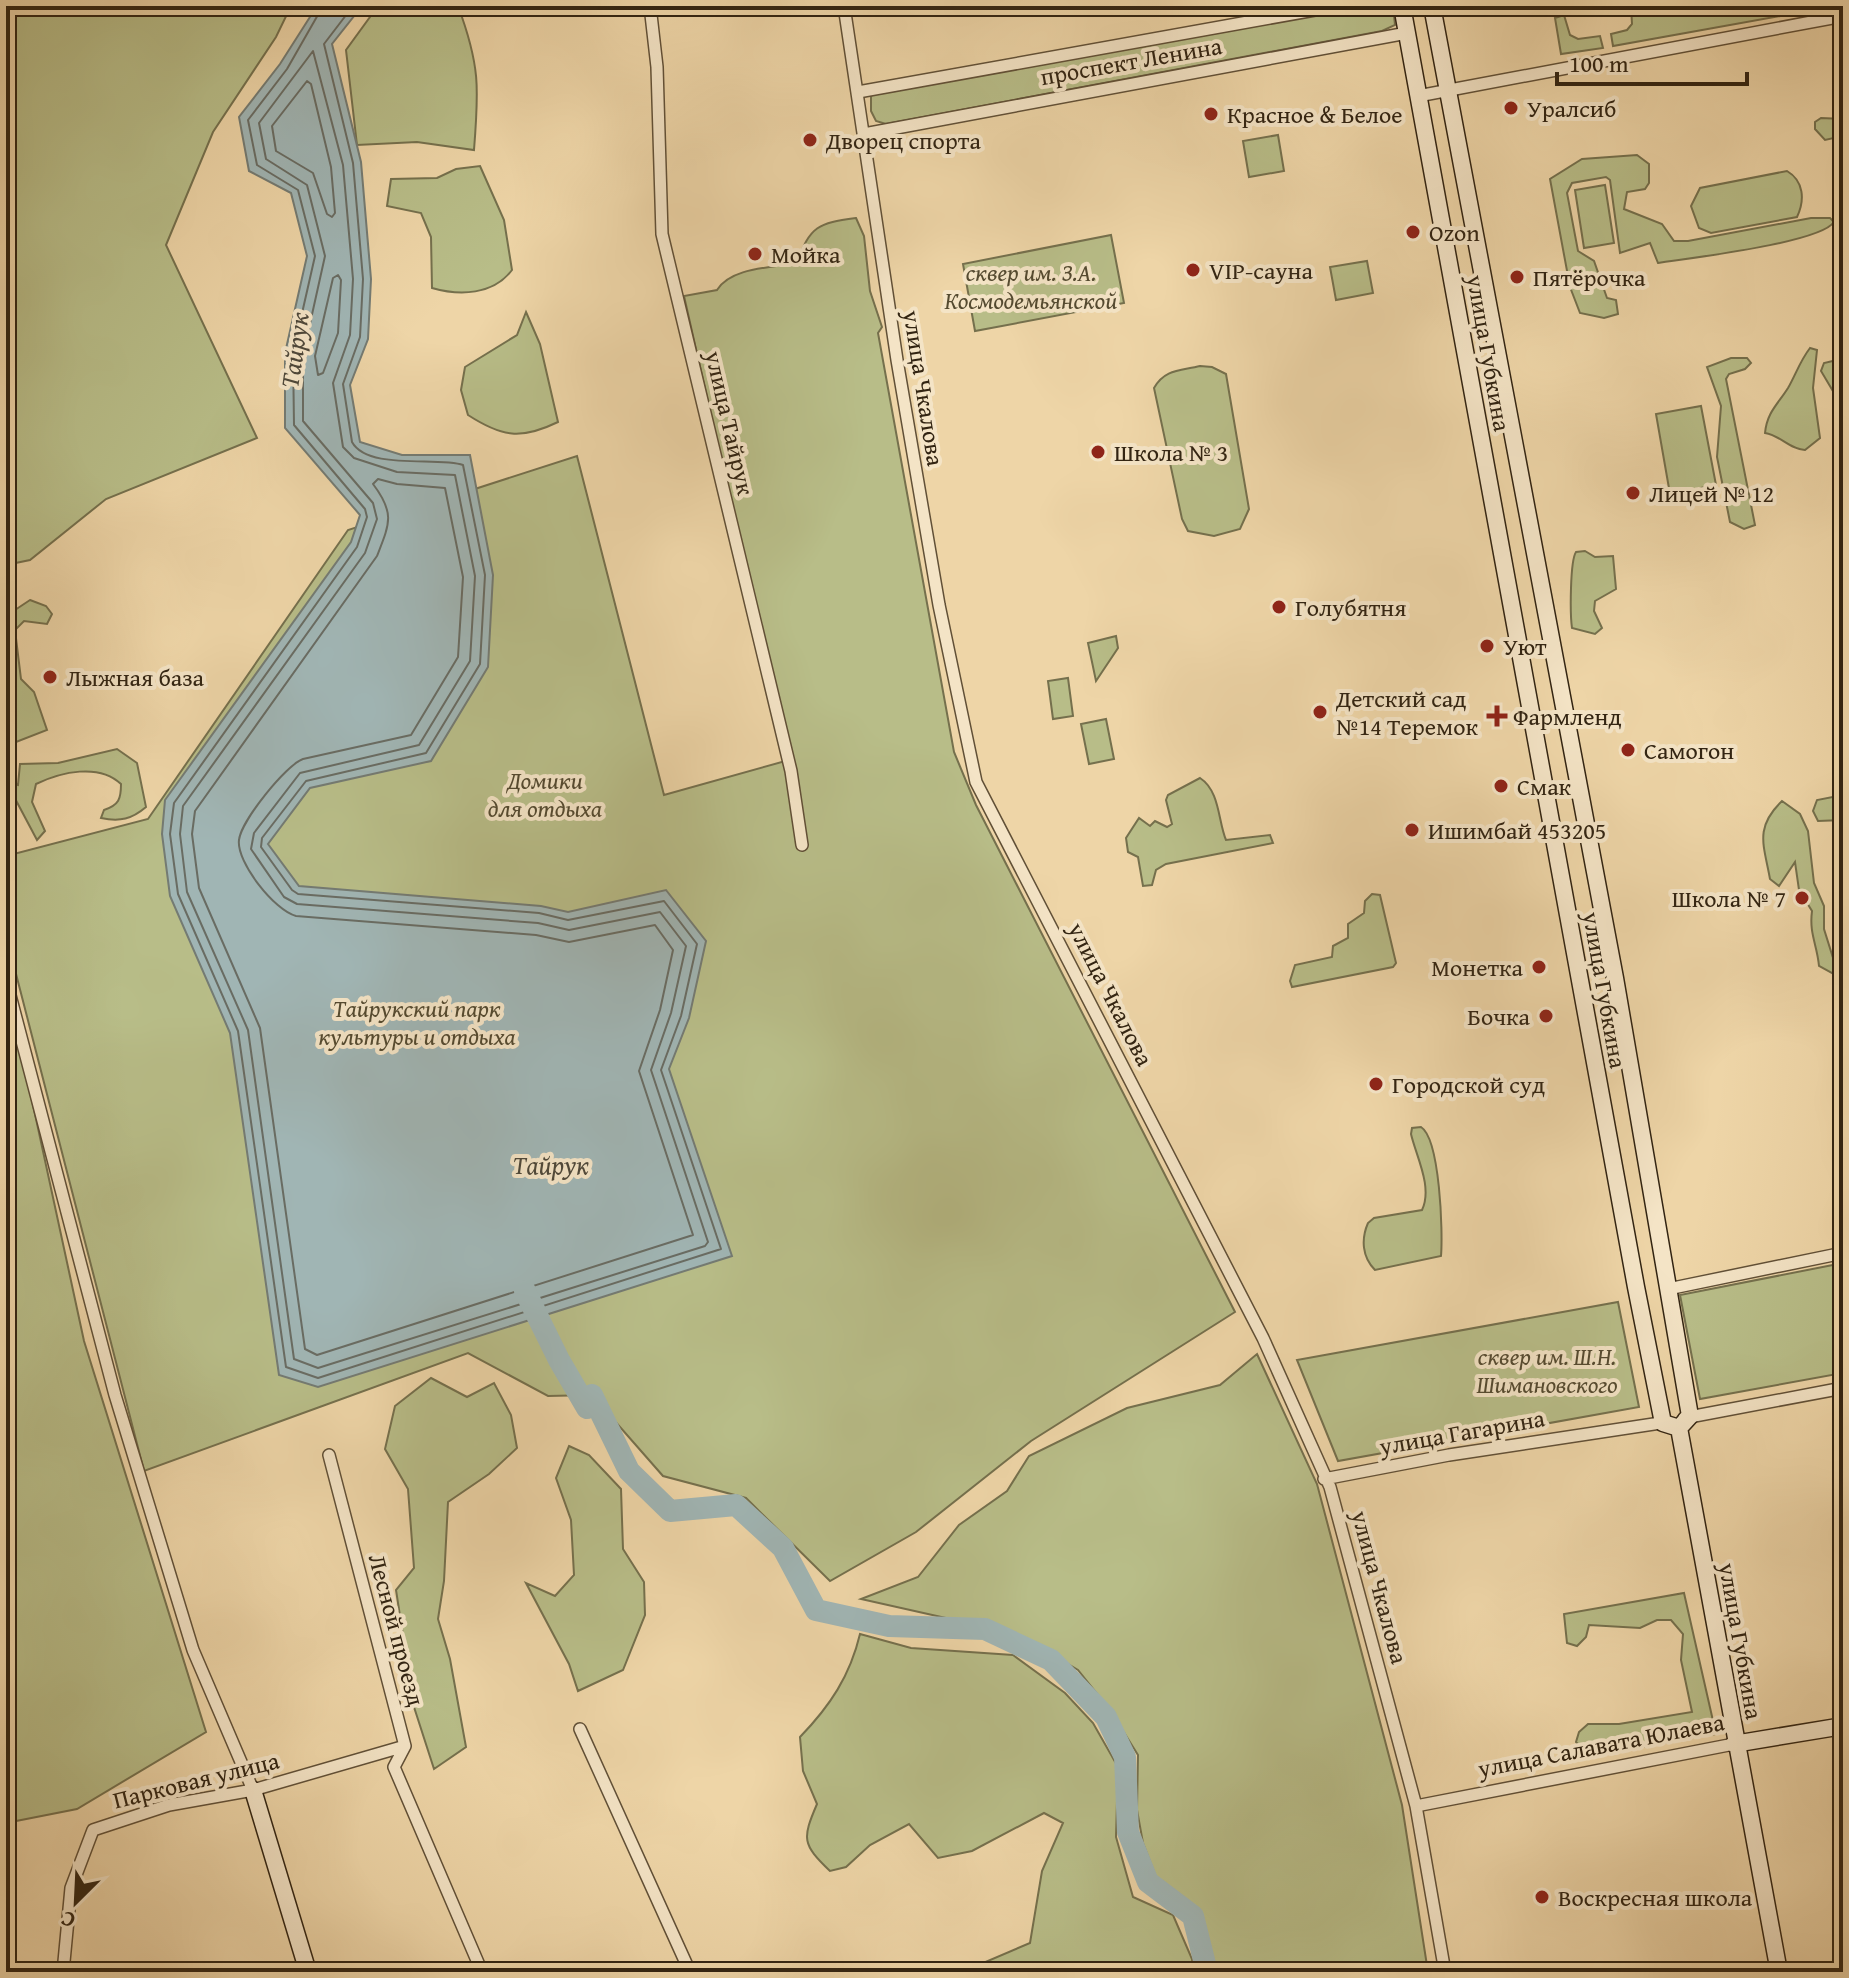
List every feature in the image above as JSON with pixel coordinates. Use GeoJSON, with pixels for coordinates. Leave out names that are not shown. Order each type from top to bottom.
{"type":"FeatureCollection","features":[{"type":"Feature","properties":{"kind":"main road","name":"улица Губкина"},"geometry":{"type":"LineString","coordinates":[[1402,6],[1677,1422],[1734,1744],[1779,1972]]}},
{"type":"Feature","properties":{"kind":"main road","name":"улица Губкина"},"geometry":{"type":"LineString","coordinates":[[1432,6],[1615,978],[1668,1289],[1677,1422]]}},
{"type":"Feature","properties":{"kind":"main road","name":"улица Салавата Юлаева"},"geometry":{"type":"LineString","coordinates":[[1734,1744],[1843,1726]]}},
{"type":"Feature","properties":{"kind":"main road"},"geometry":{"type":"LineString","coordinates":[[253,1790],[308,1972]]}},
{"type":"Feature","properties":{"kind":"street","name":"улица Тайрук"},"geometry":{"type":"LineString","coordinates":[[650,6],[657,67],[662,234],[791,771],[802,845]]}},
{"type":"Feature","properties":{"kind":"street","name":"улица Чкалова"},"geometry":{"type":"LineString","coordinates":[[844,6],[897,360],[939,605],[976,782],[1263,1338],[1330,1487],[1416,1806],[1445,1972]]}},
{"type":"Feature","properties":{"kind":"street","name":"проспект Ленина"},"geometry":{"type":"LineString","coordinates":[[858,92],[1337,6]]}},
{"type":"Feature","properties":{"kind":"street"},"geometry":{"type":"LineString","coordinates":[[1418,96],[1843,16]]}},
{"type":"Feature","properties":{"kind":"street","name":"проспект Ленина"},"geometry":{"type":"LineString","coordinates":[[864,134],[1407,33]]}},
{"type":"Feature","properties":{"kind":"street"},"geometry":{"type":"LineString","coordinates":[[6,980],[119,1408],[193,1650],[253,1790]]}},
{"type":"Feature","properties":{"kind":"street"},"geometry":{"type":"LineString","coordinates":[[1668,1289],[1843,1253]]}},
{"type":"Feature","properties":{"kind":"street","name":"улица Гагарина"},"geometry":{"type":"LineString","coordinates":[[1324,1479],[1449,1455],[1677,1422],[1843,1388]]}},
{"type":"Feature","properties":{"kind":"street","name":"Лесной проезд"},"geometry":{"type":"LineString","coordinates":[[329,1455],[405,1746],[394,1767],[482,1972]]}},
{"type":"Feature","properties":{"kind":"street"},"geometry":{"type":"LineString","coordinates":[[580,1729],[690,1972]]}},
{"type":"Feature","properties":{"kind":"street","name":"улица Салавата Юлаева"},"geometry":{"type":"LineString","coordinates":[[1416,1806],[1734,1744]]}},
{"type":"Feature","properties":{"kind":"street","name":"Парковая улица"},"geometry":{"type":"LineString","coordinates":[[63,1972],[71,1888],[93,1830],[169,1805],[253,1790],[405,1746]]}},
{"type":"Feature","properties":{"kind":"green space"},"geometry":{"type":"Polygon","coordinates":[[[6,6],[291,6],[276,37],[213,132],[166,245],[257,438],[106,499],[30,560],[6,565],[6,6]]]}},
{"type":"Feature","properties":{"kind":"green space"},"geometry":{"type":"Polygon","coordinates":[[[378,6],[458,6],[476,77],[474,150],[417,142],[357,145],[346,50],[378,6]]]}},
{"type":"Feature","properties":{"kind":"green space"},"geometry":{"type":"Polygon","coordinates":[[[1363,6],[1393,6],[1395,25],[1382,31],[886,124],[876,121],[871,111],[871,96],[880,91],[1363,6]]]}},
{"type":"Feature","properties":{"kind":"green space"},"geometry":{"type":"Polygon","coordinates":[[[1631,6],[1836,6],[1613,46],[1611,34],[1627,30],[1632,24],[1631,6]]]}},
{"type":"Feature","properties":{"kind":"green space"},"geometry":{"type":"Polygon","coordinates":[[[1564,15],[1570,35],[1578,39],[1600,36],[1603,48],[1561,54],[1555,18],[1564,15]]]}},
{"type":"Feature","properties":{"kind":"green space"},"geometry":{"type":"Polygon","coordinates":[[[1821,118],[1843,119],[1843,136],[1825,140],[1815,129],[1815,122],[1821,118]]]}},
{"type":"Feature","properties":{"kind":"green space"},"geometry":{"type":"Polygon","coordinates":[[[1278,135],[1284,171],[1249,177],[1243,141],[1278,135]]]}},
{"type":"Feature","properties":{"kind":"green space"},"geometry":{"type":"Polygon","coordinates":[[[1637,155],[1649,164],[1649,183],[1645,189],[1627,192],[1624,209],[1662,224],[1674,241],[1811,218],[1830,218],[1834,222],[1824,230],[1780,243],[1658,263],[1650,243],[1620,253],[1610,180],[1606,177],[1572,183],[1567,193],[1578,251],[1594,261],[1607,298],[1616,300],[1618,314],[1604,318],[1580,313],[1570,287],[1550,179],[1582,159],[1637,155]]]}},
{"type":"Feature","properties":{"kind":"green space"},"geometry":{"type":"Polygon","coordinates":[[[480,166],[504,220],[512,270],[486,289],[454,292],[432,288],[431,237],[421,213],[387,206],[391,179],[437,178],[456,169],[480,166]]]}},
{"type":"Feature","properties":{"kind":"green space"},"geometry":{"type":"Polygon","coordinates":[[[1787,171],[1800,185],[1801,204],[1797,217],[1711,233],[1699,228],[1691,206],[1700,188],[1787,171]]]}},
{"type":"Feature","properties":{"kind":"green space"},"geometry":{"type":"Polygon","coordinates":[[[1605,185],[1614,243],[1584,248],[1575,190],[1605,185]]]}},
{"type":"Feature","properties":{"kind":"green space","name":"Тайрукский парк культуры и отдыха"},"geometry":{"type":"Polygon","coordinates":[[[856,218],[864,236],[870,291],[882,327],[878,333],[954,752],[976,805],[1235,1312],[1031,1441],[916,1532],[830,1581],[746,1498],[663,1476],[592,1395],[548,1396],[468,1353],[144,1471],[6,935],[6,856],[148,819],[348,530],[577,456],[664,795],[789,760],[684,296],[717,290],[723,282],[742,273],[797,263],[806,241],[817,228],[856,218]]]}},
{"type":"Feature","properties":{"kind":"green space","name":"сквер им. З.А. Космодемьянской"},"geometry":{"type":"Polygon","coordinates":[[[1111,235],[1124,303],[975,331],[963,264],[1111,235]]]}},
{"type":"Feature","properties":{"kind":"green space"},"geometry":{"type":"Polygon","coordinates":[[[1367,261],[1373,293],[1336,300],[1330,267],[1367,261]]]}},
{"type":"Feature","properties":{"kind":"green space"},"geometry":{"type":"Polygon","coordinates":[[[526,312],[540,344],[558,422],[533,432],[512,434],[491,428],[468,415],[461,390],[465,367],[517,335],[526,312]]]}},
{"type":"Feature","properties":{"kind":"green space"},"geometry":{"type":"Polygon","coordinates":[[[1810,348],[1817,350],[1813,388],[1820,438],[1805,450],[1765,433],[1771,414],[1810,348]]]}},
{"type":"Feature","properties":{"kind":"green space"},"geometry":{"type":"Polygon","coordinates":[[[1731,358],[1747,358],[1751,363],[1745,369],[1729,374],[1726,379],[1755,525],[1744,529],[1730,522],[1717,457],[1721,406],[1707,367],[1731,358]]]}},
{"type":"Feature","properties":{"kind":"green space"},"geometry":{"type":"Polygon","coordinates":[[[1837,360],[1843,374],[1843,408],[1821,371],[1824,363],[1837,360]]]}},
{"type":"Feature","properties":{"kind":"green space"},"geometry":{"type":"Polygon","coordinates":[[[1200,366],[1212,367],[1226,374],[1249,509],[1240,529],[1214,536],[1188,531],[1182,519],[1154,388],[1168,374],[1200,366]]]}},
{"type":"Feature","properties":{"kind":"green space"},"geometry":{"type":"Polygon","coordinates":[[[1701,406],[1716,485],[1670,494],[1656,414],[1701,406]]]}},
{"type":"Feature","properties":{"kind":"green space"},"geometry":{"type":"Polygon","coordinates":[[[1585,551],[1595,557],[1613,556],[1616,589],[1595,601],[1594,611],[1602,628],[1595,634],[1572,628],[1574,557],[1576,552],[1585,551]]]}},
{"type":"Feature","properties":{"kind":"green space"},"geometry":{"type":"Polygon","coordinates":[[[30,600],[46,606],[52,614],[47,624],[24,621],[15,630],[21,679],[34,692],[47,730],[16,742],[6,727],[9,614],[30,600]]]}},
{"type":"Feature","properties":{"kind":"green space"},"geometry":{"type":"Polygon","coordinates":[[[1116,636],[1118,648],[1096,681],[1088,643],[1116,636]]]}},
{"type":"Feature","properties":{"kind":"green space"},"geometry":{"type":"Polygon","coordinates":[[[1068,678],[1073,716],[1053,719],[1048,681],[1068,678]]]}},
{"type":"Feature","properties":{"kind":"green space"},"geometry":{"type":"Polygon","coordinates":[[[1106,719],[1114,759],[1089,764],[1081,724],[1106,719]]]}},
{"type":"Feature","properties":{"kind":"green space"},"geometry":{"type":"Polygon","coordinates":[[[117,749],[137,763],[146,807],[125,818],[101,818],[104,810],[118,801],[121,784],[102,773],[80,772],[57,776],[36,784],[32,802],[45,831],[37,840],[11,791],[6,792],[6,782],[18,785],[20,764],[58,763],[117,749]]]}},
{"type":"Feature","properties":{"kind":"green space"},"geometry":{"type":"Polygon","coordinates":[[[1200,778],[1215,798],[1226,840],[1270,835],[1273,843],[1166,864],[1156,870],[1152,885],[1143,886],[1138,857],[1128,852],[1126,838],[1139,818],[1150,826],[1155,821],[1167,827],[1172,824],[1166,800],[1168,795],[1200,778]]]}},
{"type":"Feature","properties":{"kind":"green space"},"geometry":{"type":"Polygon","coordinates":[[[1843,795],[1843,820],[1818,821],[1813,811],[1817,800],[1843,795]]]}},
{"type":"Feature","properties":{"kind":"green space"},"geometry":{"type":"Polygon","coordinates":[[[1782,801],[1800,814],[1808,831],[1814,883],[1824,906],[1824,929],[1839,977],[1819,966],[1812,933],[1812,911],[1799,890],[1795,862],[1779,886],[1770,879],[1764,829],[1782,801]]]}},
{"type":"Feature","properties":{"kind":"green space"},"geometry":{"type":"Polygon","coordinates":[[[1372,894],[1380,895],[1396,963],[1393,967],[1292,987],[1290,981],[1295,965],[1332,957],[1333,946],[1348,938],[1348,924],[1364,913],[1365,901],[1372,894]]]}},
{"type":"Feature","properties":{"kind":"green space"},"geometry":{"type":"Polygon","coordinates":[[[6,980],[84,1341],[206,1732],[77,1809],[6,1823],[6,980]]]}},
{"type":"Feature","properties":{"kind":"green space"},"geometry":{"type":"Polygon","coordinates":[[[1421,1127],[1427,1135],[1436,1167],[1441,1208],[1441,1256],[1375,1270],[1364,1248],[1368,1223],[1374,1218],[1422,1210],[1425,1201],[1425,1182],[1411,1134],[1412,1128],[1421,1127]]]}},
{"type":"Feature","properties":{"kind":"green space"},"geometry":{"type":"Polygon","coordinates":[[[1843,1263],[1843,1373],[1700,1399],[1680,1295],[1843,1263]]]}},
{"type":"Feature","properties":{"kind":"green space","name":"сквер им. Ш.Н. Шимановского"},"geometry":{"type":"Polygon","coordinates":[[[1618,1302],[1639,1407],[1338,1461],[1297,1360],[1618,1302]]]}},
{"type":"Feature","properties":{"kind":"green space"},"geometry":{"type":"Polygon","coordinates":[[[1257,1354],[1317,1484],[1402,1805],[1428,1972],[1213,1972],[1204,1932],[1188,1901],[1159,1885],[1143,1843],[1137,1810],[1138,1755],[1110,1710],[1078,1670],[1029,1641],[977,1625],[861,1599],[918,1577],[959,1525],[1007,1491],[1029,1456],[1127,1408],[1220,1385],[1257,1354]]]}},
{"type":"Feature","properties":{"kind":"green space"},"geometry":{"type":"Polygon","coordinates":[[[431,1378],[467,1397],[494,1383],[511,1415],[517,1448],[489,1474],[448,1502],[444,1581],[438,1619],[450,1659],[466,1747],[434,1769],[414,1707],[396,1590],[414,1568],[408,1489],[385,1449],[395,1406],[431,1378]]]}},
{"type":"Feature","properties":{"kind":"green space"},"geometry":{"type":"Polygon","coordinates":[[[569,1446],[589,1455],[621,1489],[623,1549],[644,1582],[645,1615],[623,1670],[578,1691],[569,1664],[526,1583],[555,1596],[574,1575],[571,1520],[556,1478],[569,1446]]]}},
{"type":"Feature","properties":{"kind":"green space"},"geometry":{"type":"Polygon","coordinates":[[[1684,1593],[1716,1734],[1614,1752],[1585,1752],[1576,1742],[1579,1732],[1588,1724],[1619,1724],[1692,1712],[1681,1660],[1683,1634],[1671,1620],[1657,1620],[1640,1628],[1589,1625],[1586,1637],[1577,1646],[1567,1643],[1564,1614],[1684,1593]]]}},
{"type":"Feature","properties":{"kind":"green space"},"geometry":{"type":"Polygon","coordinates":[[[860,1634],[911,1648],[1013,1655],[1065,1693],[1093,1723],[1118,1767],[1116,1837],[1133,1897],[1173,1915],[1192,1959],[1193,1972],[978,1972],[983,1963],[1030,1943],[1042,1871],[1063,1823],[1044,1813],[972,1851],[938,1858],[909,1824],[870,1845],[846,1867],[830,1871],[821,1862],[807,1840],[817,1804],[803,1771],[800,1737],[838,1690],[860,1634]]]}},
{"type":"Feature","properties":{"kind":"water","name":"Тайрук"},"geometry":{"type":"Polygon","coordinates":[[[317,6],[362,6],[332,44],[361,162],[371,279],[368,339],[350,385],[360,442],[402,455],[470,455],[493,575],[488,667],[431,761],[310,788],[268,844],[299,886],[541,906],[568,912],[666,890],[706,941],[689,1018],[669,1069],[732,1256],[318,1387],[279,1375],[230,1033],[170,896],[162,834],[165,800],[351,542],[360,515],[285,428],[285,353],[307,256],[291,193],[249,171],[239,117],[280,64],[317,6]]]}},
{"type":"Feature","properties":{"kind":"waterway","name":"Тайрук"},"geometry":{"type":"LineString","coordinates":[[525,1291],[587,1408],[592,1395],[629,1471],[670,1511],[736,1505],[783,1548],[816,1610],[889,1626],[985,1629],[1051,1660],[1106,1717],[1125,1757],[1128,1832],[1148,1882],[1193,1916],[1207,1972]]}},
{"type":"Feature","properties":{"kind":"place","name":"Уралсиб"},"geometry":{"type":"Point","coordinates":[1511,108]}},
{"type":"Feature","properties":{"kind":"place","name":"Красное & Белое"},"geometry":{"type":"Point","coordinates":[1211,114]}},
{"type":"Feature","properties":{"kind":"place","name":"Дворец спорта"},"geometry":{"type":"Point","coordinates":[810,140]}},
{"type":"Feature","properties":{"kind":"place","name":"Ozon"},"geometry":{"type":"Point","coordinates":[1413,232]}},
{"type":"Feature","properties":{"kind":"place","name":"Мойка"},"geometry":{"type":"Point","coordinates":[755,254]}},
{"type":"Feature","properties":{"kind":"place","name":"VIP-сауна"},"geometry":{"type":"Point","coordinates":[1193,270]}},
{"type":"Feature","properties":{"kind":"place","name":"Пятёрочка"},"geometry":{"type":"Point","coordinates":[1517,277]}},
{"type":"Feature","properties":{"kind":"place","name":"Школа № 3"},"geometry":{"type":"Point","coordinates":[1098,452]}},
{"type":"Feature","properties":{"kind":"place","name":"Лицей № 12"},"geometry":{"type":"Point","coordinates":[1633,493]}},
{"type":"Feature","properties":{"kind":"place","name":"Голубятня"},"geometry":{"type":"Point","coordinates":[1279,607]}},
{"type":"Feature","properties":{"kind":"place","name":"Уют"},"geometry":{"type":"Point","coordinates":[1487,646]}},
{"type":"Feature","properties":{"kind":"place","name":"Лыжная база"},"geometry":{"type":"Point","coordinates":[50,677]}},
{"type":"Feature","properties":{"kind":"place","name":"Детский сад №14 Теремок"},"geometry":{"type":"Point","coordinates":[1320,712]}},
{"type":"Feature","properties":{"kind":"place","name":"Фармленд"},"geometry":{"type":"Point","coordinates":[1497,716]}},
{"type":"Feature","properties":{"kind":"place","name":"Самогон"},"geometry":{"type":"Point","coordinates":[1628,750]}},
{"type":"Feature","properties":{"kind":"place","name":"Смак"},"geometry":{"type":"Point","coordinates":[1501,786]}},
{"type":"Feature","properties":{"kind":"place","name":"Ишимбай 453205"},"geometry":{"type":"Point","coordinates":[1412,830]}},
{"type":"Feature","properties":{"kind":"place","name":"Школа № 7"},"geometry":{"type":"Point","coordinates":[1802,898]}},
{"type":"Feature","properties":{"kind":"place","name":"Монетка"},"geometry":{"type":"Point","coordinates":[1539,967]}},
{"type":"Feature","properties":{"kind":"place","name":"Бочка"},"geometry":{"type":"Point","coordinates":[1546,1016]}},
{"type":"Feature","properties":{"kind":"place","name":"Городской суд"},"geometry":{"type":"Point","coordinates":[1376,1084]}},
{"type":"Feature","properties":{"kind":"place","name":"Воскресная школа"},"geometry":{"type":"Point","coordinates":[1542,1897]}},
{"type":"Feature","properties":{"kind":"park label","name":"Домики для отдыха"},"geometry":{"type":"Point","coordinates":[545,794]}}]}
